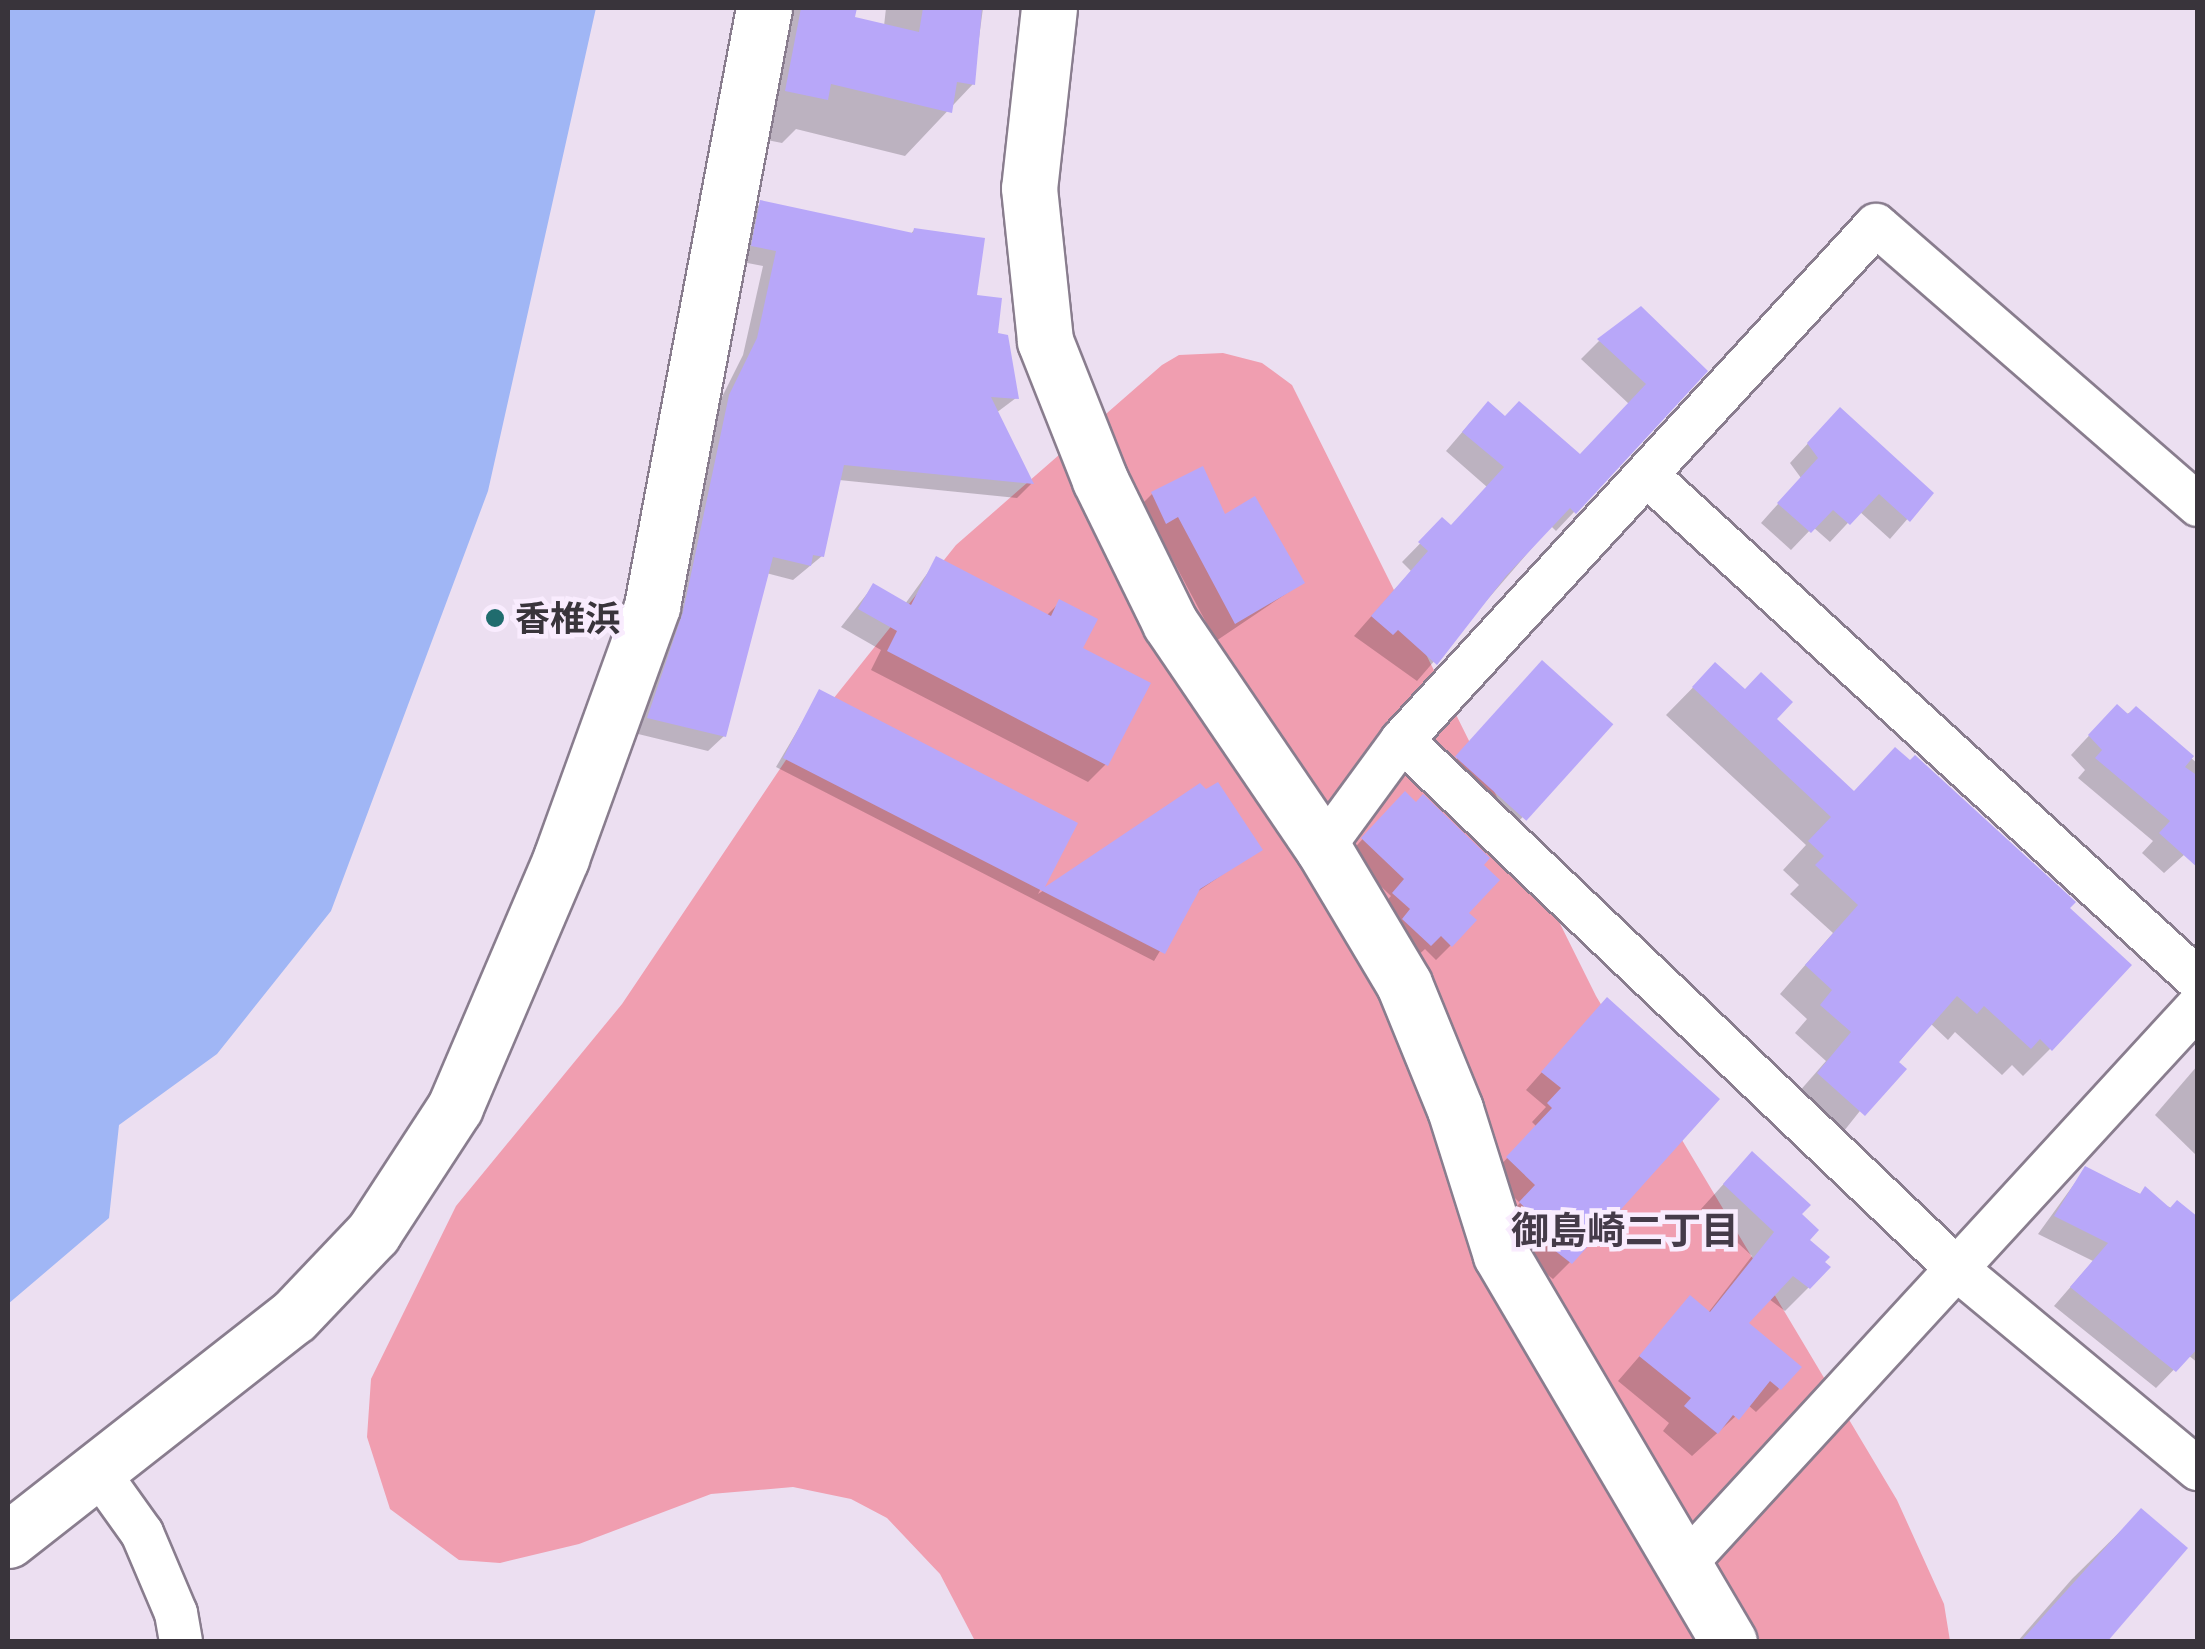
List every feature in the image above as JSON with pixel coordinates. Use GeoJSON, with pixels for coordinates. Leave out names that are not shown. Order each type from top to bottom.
{"type":"FeatureCollection","features":[{"type":"Feature","properties":{"kind":"street"},"geometry":{"type":"LineString","coordinates":[[8,1540],[294,1316],[373,1234],[454,1107],[561,858],[652,606],[764,8]]}},
{"type":"Feature","properties":{"kind":"street"},"geometry":{"type":"LineString","coordinates":[[1049,8],[1029,188],[1046,341],[1100,480],[1170,622],[1323,848],[1404,984],[1454,1108],[1501,1254],[1729,1642]]}},
{"type":"Feature","properties":{"kind":"street"},"geometry":{"type":"LineString","coordinates":[[1323,848],[1402,740],[1876,224],[2198,505]]}},
{"type":"Feature","properties":{"kind":"street"},"geometry":{"type":"LineString","coordinates":[[1648,476],[2198,980]]}},
{"type":"Feature","properties":{"kind":"street"},"geometry":{"type":"LineString","coordinates":[[1402,740],[1958,1270],[2198,1469]]}},
{"type":"Feature","properties":{"kind":"street"},"geometry":{"type":"LineString","coordinates":[[1686,1563],[2198,1006]]}},
{"type":"Feature","properties":{"kind":"street"},"geometry":{"type":"LineString","coordinates":[[98,1472],[142,1533],[176,1612],[181,1642]]}},
{"type":"Feature","properties":{"kind":"shaded area"},"geometry":{"type":"Polygon","coordinates":[[[1223,353],[1262,363],[1292,385],[1596,996],[1897,1500],[1944,1604],[1950,1641],[975,1641],[940,1574],[887,1518],[851,1499],[793,1487],[711,1494],[579,1544],[500,1563],[459,1560],[390,1509],[367,1437],[371,1379],[456,1206],[622,1004],[794,748],[956,545],[1162,365],[1179,355],[1223,353]]]}},
{"type":"Feature","properties":{"kind":"water"},"geometry":{"type":"Polygon","coordinates":[[[8,8],[596,8],[488,491],[331,911],[217,1054],[119,1125],[109,1218],[8,1304],[8,8]]]}},
{"type":"Feature","properties":{"kind":"building"},"geometry":{"type":"Polygon","coordinates":[[[801,8],[857,8],[855,17],[919,32],[923,8],[982,8],[975,85],[957,82],[952,113],[831,84],[828,100],[785,91],[801,8]]]}},
{"type":"Feature","properties":{"kind":"building"},"geometry":{"type":"Polygon","coordinates":[[[760,200],[913,233],[914,228],[985,238],[977,295],[1002,298],[998,333],[1008,335],[1019,399],[991,397],[1034,484],[844,465],[824,557],[813,555],[811,566],[773,557],[726,737],[647,718],[683,612],[729,395],[757,338],[776,251],[751,246],[760,200]]]}},
{"type":"Feature","properties":{"kind":"building"},"geometry":{"type":"Polygon","coordinates":[[[1641,306],[1708,371],[1576,514],[1570,508],[1506,576],[1437,665],[1398,630],[1393,635],[1371,616],[1428,551],[1418,542],[1442,517],[1451,525],[1504,467],[1462,432],[1488,401],[1505,416],[1519,401],[1580,454],[1646,384],[1597,339],[1641,306]]]}},
{"type":"Feature","properties":{"kind":"building"},"geometry":{"type":"Polygon","coordinates":[[[1840,407],[1934,493],[1910,522],[1879,494],[1850,525],[1833,510],[1811,533],[1777,503],[1818,458],[1807,443],[1840,407]]]}},
{"type":"Feature","properties":{"kind":"building"},"geometry":{"type":"Polygon","coordinates":[[[1203,466],[1225,514],[1255,496],[1305,583],[1235,624],[1178,517],[1166,524],[1151,492],[1203,466]]]}},
{"type":"Feature","properties":{"kind":"building"},"geometry":{"type":"Polygon","coordinates":[[[936,556],[1051,616],[1059,599],[1098,619],[1083,648],[1151,683],[1108,766],[887,651],[897,631],[858,609],[873,583],[911,605],[936,556]]]}},
{"type":"Feature","properties":{"kind":"building"},"geometry":{"type":"Polygon","coordinates":[[[1542,660],[1613,724],[1526,821],[1455,757],[1542,660]]]}},
{"type":"Feature","properties":{"kind":"building"},"geometry":{"type":"Polygon","coordinates":[[[1715,662],[1745,689],[1761,672],[1793,702],[1777,719],[1854,791],[1895,747],[1910,760],[1915,755],[2076,902],[2070,908],[2132,965],[2052,1051],[2040,1039],[2031,1049],[1984,1006],[1977,1014],[1957,996],[1899,1062],[1907,1069],[1865,1116],[1817,1073],[1851,1032],[1820,1005],[1832,990],[1805,965],[1858,905],[1815,865],[1824,856],[1808,841],[1831,817],[1692,687],[1715,662]]]}},
{"type":"Feature","properties":{"kind":"building"},"geometry":{"type":"Polygon","coordinates":[[[819,689],[1078,823],[1045,887],[1200,783],[1206,789],[1218,782],[1263,850],[1200,889],[1165,954],[783,758],[819,689]]]}},
{"type":"Feature","properties":{"kind":"building"},"geometry":{"type":"Polygon","coordinates":[[[2117,704],[2128,714],[2136,706],[2194,756],[2185,767],[2198,776],[2198,868],[2159,833],[2170,821],[2095,758],[2102,750],[2088,735],[2117,704]]]}},
{"type":"Feature","properties":{"kind":"building"},"geometry":{"type":"Polygon","coordinates":[[[1405,791],[1416,802],[1423,794],[1490,858],[1484,865],[1500,880],[1469,913],[1477,920],[1452,947],[1441,936],[1431,946],[1402,919],[1410,909],[1392,893],[1404,879],[1361,838],[1405,791]]]}},
{"type":"Feature","properties":{"kind":"building"},"geometry":{"type":"Polygon","coordinates":[[[1607,997],[1720,1099],[1572,1264],[1526,1228],[1536,1218],[1519,1202],[1535,1185],[1506,1157],[1552,1108],[1547,1103],[1561,1088],[1541,1072],[1607,997]]]}},
{"type":"Feature","properties":{"kind":"building"},"geometry":{"type":"Polygon","coordinates":[[[1752,1151],[1811,1205],[1802,1214],[1819,1230],[1810,1240],[1830,1257],[1825,1262],[1831,1267],[1810,1289],[1793,1276],[1749,1323],[1802,1367],[1781,1390],[1770,1381],[1739,1420],[1733,1415],[1718,1434],[1684,1406],[1691,1398],[1639,1356],[1690,1295],[1710,1312],[1774,1232],[1723,1184],[1752,1151]]]}},
{"type":"Feature","properties":{"kind":"building"},"geometry":{"type":"Polygon","coordinates":[[[2085,1166],[2140,1194],[2145,1186],[2170,1208],[2177,1200],[2198,1217],[2198,1348],[2176,1372],[2070,1287],[2108,1243],[2054,1216],[2085,1166]]]}},
{"type":"Feature","properties":{"kind":"building"},"geometry":{"type":"Polygon","coordinates":[[[2141,1508],[2188,1548],[2107,1642],[2020,1642],[2141,1508]]]}},
{"type":"Feature","properties":{"kind":"place","name":"香椎浜"},"geometry":{"type":"Point","coordinates":[495,618]}},
{"type":"Feature","properties":{"kind":"district","name":"御島崎二丁目"},"geometry":{"type":"Point","coordinates":[1625,1231]}}]}
